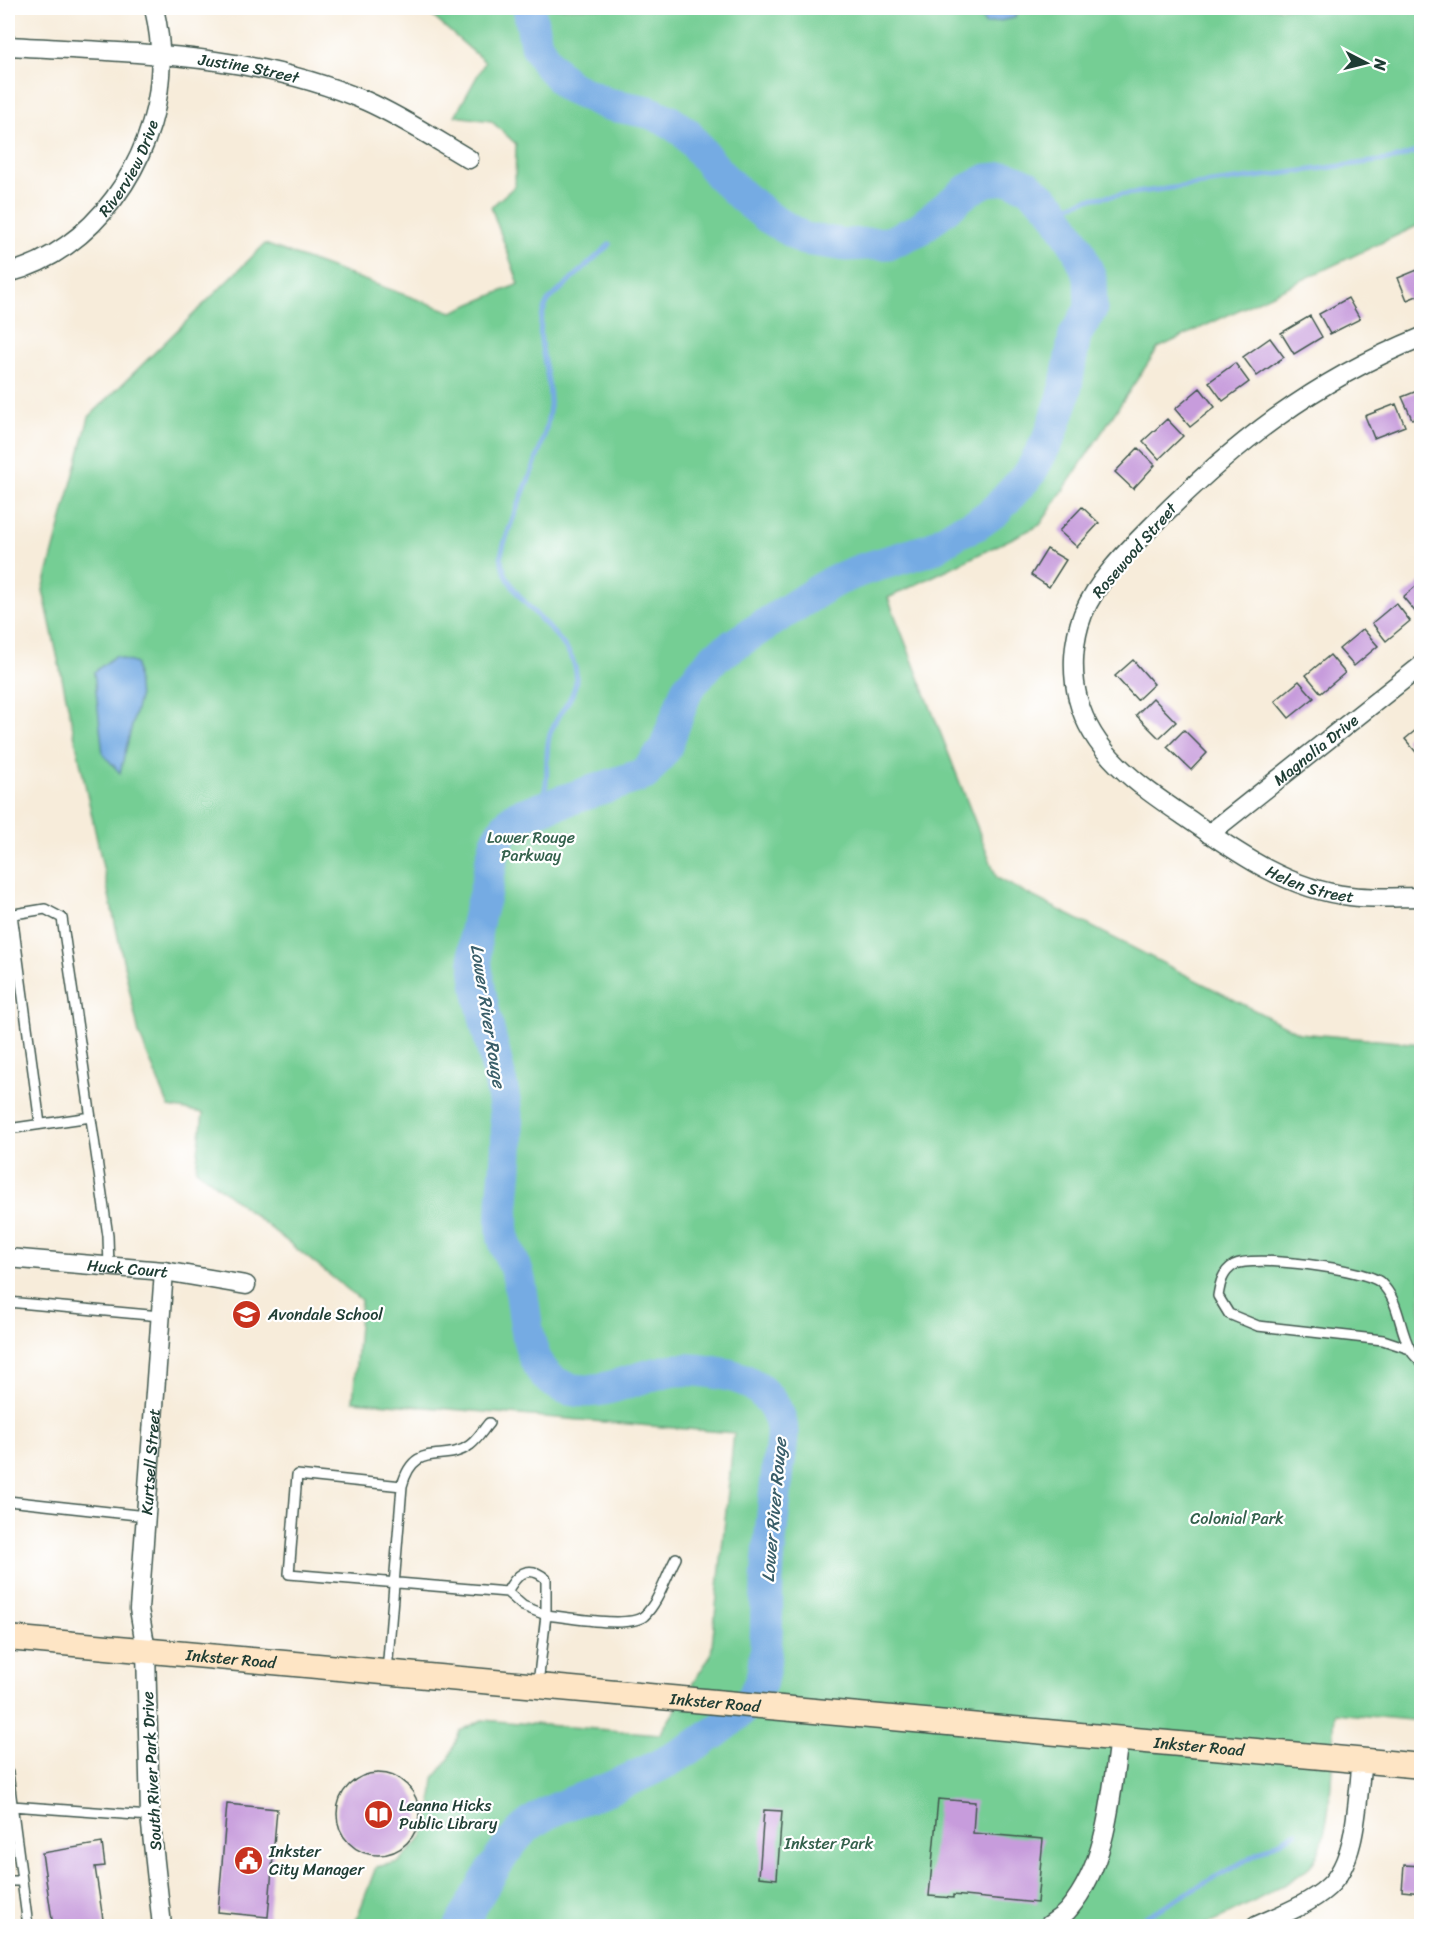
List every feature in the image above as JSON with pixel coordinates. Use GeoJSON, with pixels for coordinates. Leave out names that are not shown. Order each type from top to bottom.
{"type":"FeatureCollection","features":[{"type":"Feature","properties":{"kind":"main road","name":"Inkster Road"},"geometry":{"type":"LineString","coordinates":[[8,1638],[1422,1766]]}},
{"type":"Feature","properties":{"kind":"street","name":"Riverview Drive"},"geometry":{"type":"LineString","coordinates":[[8,273],[29,267],[54,255],[114,200],[136,161],[149,129],[158,95],[161,56],[154,8]]}},
{"type":"Feature","properties":{"kind":"street","name":"Justine Street"},"geometry":{"type":"LineString","coordinates":[[8,46],[161,56],[265,69],[334,88],[394,114],[469,159]]}},
{"type":"Feature","properties":{"kind":"street","name":"Rosewood Street"},"geometry":{"type":"LineString","coordinates":[[1209,834],[1130,777],[1092,733],[1078,700],[1074,669],[1077,635],[1083,616],[1099,585],[1141,538],[1239,443],[1318,390],[1377,357],[1422,337]]}},
{"type":"Feature","properties":{"kind":"street","name":"Magnolia Drive"},"geometry":{"type":"LineString","coordinates":[[1209,834],[1422,665]]}},
{"type":"Feature","properties":{"kind":"street","name":"Helen Street"},"geometry":{"type":"LineString","coordinates":[[1209,834],[1246,858],[1301,885],[1351,896],[1422,897]]}},
{"type":"Feature","properties":{"kind":"street","name":"Huck Court"},"geometry":{"type":"LineString","coordinates":[[8,1258],[164,1271],[246,1285]]}},
{"type":"Feature","properties":{"kind":"street","name":"Kurtsell Street"},"geometry":{"type":"LineString","coordinates":[[146,1650],[139,1609],[164,1271]]}},
{"type":"Feature","properties":{"kind":"street","name":"South River Park Drive"},"geometry":{"type":"LineString","coordinates":[[146,1650],[150,1816],[162,1926]]}},
{"type":"Feature","properties":{"kind":"street"},"geometry":{"type":"LineString","coordinates":[[1048,1926],[1069,1910],[1095,1863],[1107,1820],[1119,1738]]}},
{"type":"Feature","properties":{"kind":"street"},"geometry":{"type":"LineString","coordinates":[[1256,1926],[1312,1899],[1328,1887],[1343,1868],[1350,1849],[1362,1760]]}},
{"type":"Feature","properties":{"kind":"lane"},"geometry":{"type":"LineString","coordinates":[[40,1124],[10,915],[45,909],[62,918],[108,1236],[109,1267]]}},
{"type":"Feature","properties":{"kind":"lane"},"geometry":{"type":"LineString","coordinates":[[8,1129],[91,1117]]}},
{"type":"Feature","properties":{"kind":"lane"},"geometry":{"type":"LineString","coordinates":[[1410,1349],[1383,1340],[1258,1326],[1229,1314],[1218,1296],[1220,1279],[1235,1264],[1262,1260],[1356,1272],[1378,1281],[1396,1303],[1410,1349],[1422,1363]]}},
{"type":"Feature","properties":{"kind":"lane"},"geometry":{"type":"LineString","coordinates":[[8,1302],[160,1316]]}},
{"type":"Feature","properties":{"kind":"lane"},"geometry":{"type":"LineString","coordinates":[[387,1672],[402,1486],[406,1473],[421,1458],[470,1446],[489,1424]]}},
{"type":"Feature","properties":{"kind":"lane"},"geometry":{"type":"LineString","coordinates":[[402,1486],[297,1475],[289,1574],[507,1593],[523,1606],[546,1615],[627,1623],[636,1621],[650,1608],[676,1558]]}},
{"type":"Feature","properties":{"kind":"lane"},"geometry":{"type":"LineString","coordinates":[[8,1501],[146,1516]]}},
{"type":"Feature","properties":{"kind":"lane"},"geometry":{"type":"LineString","coordinates":[[507,1593],[516,1575],[524,1571],[540,1574],[546,1579],[548,1587],[546,1615],[538,1686]]}},
{"type":"Feature","properties":{"kind":"lane"},"geometry":{"type":"LineString","coordinates":[[8,1773],[28,1926]]}},
{"type":"Feature","properties":{"kind":"lane"},"geometry":{"type":"LineString","coordinates":[[12,1806],[150,1816]]}},
{"type":"Feature","properties":{"kind":"lane"},"geometry":{"type":"LineString","coordinates":[[8,1881],[21,1881]]}},
{"type":"Feature","properties":{"kind":"green space","name":"Lower Rouge Parkway"},"geometry":{"type":"Polygon","coordinates":[[[423,8],[1421,8],[1421,224],[1158,348],[1040,525],[888,598],[997,878],[1299,1033],[1421,1044],[1421,1721],[1335,1713],[1328,1811],[1325,1831],[1314,1861],[1280,1887],[1204,1926],[354,1926],[376,1867],[399,1862],[422,1838],[431,1812],[434,1778],[449,1759],[460,1731],[482,1720],[660,1734],[711,1655],[734,1433],[353,1401],[361,1300],[196,1169],[203,1113],[169,1107],[139,1034],[43,590],[89,417],[265,244],[452,312],[519,284],[491,207],[515,186],[516,144],[491,121],[455,116],[485,62],[423,8]]]}},
{"type":"Feature","properties":{"kind":"water"},"geometry":{"type":"Polygon","coordinates":[[[979,8],[1021,8],[1014,18],[985,24],[979,8]]]}},
{"type":"Feature","properties":{"kind":"water"},"geometry":{"type":"Polygon","coordinates":[[[115,656],[136,664],[139,698],[120,773],[103,754],[94,672],[115,656]]]}},
{"type":"Feature","properties":{"kind":"building"},"geometry":{"type":"Polygon","coordinates":[[[1422,268],[1422,294],[1407,300],[1398,278],[1422,268]]]}},
{"type":"Feature","properties":{"kind":"building"},"geometry":{"type":"Polygon","coordinates":[[[1348,298],[1360,319],[1330,334],[1319,314],[1348,298]]]}},
{"type":"Feature","properties":{"kind":"building"},"geometry":{"type":"Polygon","coordinates":[[[1310,316],[1322,337],[1294,354],[1281,333],[1310,316]]]}},
{"type":"Feature","properties":{"kind":"building"},"geometry":{"type":"Polygon","coordinates":[[[1270,338],[1284,357],[1257,376],[1243,357],[1270,338]]]}},
{"type":"Feature","properties":{"kind":"building"},"geometry":{"type":"Polygon","coordinates":[[[1235,363],[1249,382],[1223,401],[1209,382],[1235,363]]]}},
{"type":"Feature","properties":{"kind":"building"},"geometry":{"type":"Polygon","coordinates":[[[1200,388],[1215,407],[1190,427],[1175,409],[1200,388]]]}},
{"type":"Feature","properties":{"kind":"building"},"geometry":{"type":"Polygon","coordinates":[[[1422,389],[1422,415],[1412,419],[1402,397],[1422,389]]]}},
{"type":"Feature","properties":{"kind":"building"},"geometry":{"type":"Polygon","coordinates":[[[1396,404],[1405,426],[1374,438],[1365,416],[1396,404]]]}},
{"type":"Feature","properties":{"kind":"building"},"geometry":{"type":"Polygon","coordinates":[[[1167,419],[1183,436],[1159,459],[1143,441],[1167,419]]]}},
{"type":"Feature","properties":{"kind":"building"},"geometry":{"type":"Polygon","coordinates":[[[1138,448],[1155,465],[1133,489],[1115,472],[1138,448]]]}},
{"type":"Feature","properties":{"kind":"building"},"geometry":{"type":"Polygon","coordinates":[[[1082,507],[1099,523],[1077,547],[1059,531],[1082,507]]]}},
{"type":"Feature","properties":{"kind":"building"},"geometry":{"type":"Polygon","coordinates":[[[1047,549],[1066,560],[1049,587],[1031,575],[1047,549]]]}},
{"type":"Feature","properties":{"kind":"building"},"geometry":{"type":"Polygon","coordinates":[[[1422,581],[1422,620],[1403,597],[1422,581]]]}},
{"type":"Feature","properties":{"kind":"building"},"geometry":{"type":"Polygon","coordinates":[[[1396,603],[1410,621],[1386,641],[1372,623],[1396,603]]]}},
{"type":"Feature","properties":{"kind":"building"},"geometry":{"type":"Polygon","coordinates":[[[1363,629],[1378,646],[1354,666],[1339,649],[1363,629]]]}},
{"type":"Feature","properties":{"kind":"building"},"geometry":{"type":"Polygon","coordinates":[[[1330,655],[1345,673],[1321,693],[1306,675],[1330,655]]]}},
{"type":"Feature","properties":{"kind":"building"},"geometry":{"type":"Polygon","coordinates":[[[1133,660],[1154,684],[1137,700],[1115,676],[1133,660]]]}},
{"type":"Feature","properties":{"kind":"building"},"geometry":{"type":"Polygon","coordinates":[[[1299,681],[1314,698],[1289,718],[1275,701],[1299,681]]]}},
{"type":"Feature","properties":{"kind":"building"},"geometry":{"type":"Polygon","coordinates":[[[1153,698],[1176,722],[1159,738],[1136,715],[1153,698]]]}},
{"type":"Feature","properties":{"kind":"building"},"geometry":{"type":"Polygon","coordinates":[[[1422,725],[1422,755],[1420,757],[1405,739],[1422,725]]]}},
{"type":"Feature","properties":{"kind":"building"},"geometry":{"type":"Polygon","coordinates":[[[1184,730],[1207,753],[1191,770],[1167,747],[1184,730]]]}},
{"type":"Feature","properties":{"kind":"building","name":"Leanna Hicks Public Library"},"geometry":{"type":"Polygon","coordinates":[[[378,1773],[394,1777],[407,1785],[415,1798],[419,1814],[415,1830],[407,1843],[394,1851],[378,1855],[362,1851],[349,1843],[341,1830],[337,1814],[341,1798],[349,1785],[362,1777],[378,1773]]]}},
{"type":"Feature","properties":{"kind":"building"},"geometry":{"type":"Polygon","coordinates":[[[938,1799],[975,1802],[973,1833],[1043,1839],[1037,1903],[953,1895],[953,1898],[929,1896],[938,1799]]]}},
{"type":"Feature","properties":{"kind":"building","name":"Inkster City Manager"},"geometry":{"type":"Polygon","coordinates":[[[227,1804],[277,1809],[268,1917],[218,1912],[227,1804]]]}},
{"type":"Feature","properties":{"kind":"building"},"geometry":{"type":"Polygon","coordinates":[[[764,1810],[782,1811],[777,1879],[759,1877],[764,1810]]]}},
{"type":"Feature","properties":{"kind":"building"},"geometry":{"type":"Polygon","coordinates":[[[102,1843],[105,1866],[95,1867],[104,1926],[53,1926],[42,1853],[102,1843]]]}},
{"type":"Feature","properties":{"kind":"building"},"geometry":{"type":"Polygon","coordinates":[[[1404,1865],[1422,1866],[1422,1893],[1402,1891],[1404,1865]]]}},
{"type":"Feature","properties":{"kind":"waterway","name":"Lower River Rouge"},"geometry":{"type":"LineString","coordinates":[[461,1926],[501,1858],[528,1826],[557,1809],[629,1780],[700,1743],[741,1710],[755,1692],[765,1662],[768,1568],[782,1439],[781,1424],[772,1403],[757,1387],[737,1377],[707,1371],[677,1370],[591,1391],[561,1386],[539,1367],[530,1342],[518,1275],[504,1239],[502,1220],[507,1127],[500,1080],[476,965],[476,928],[494,849],[503,831],[518,816],[645,774],[665,749],[687,689],[715,657],[832,582],[861,570],[931,549],[958,532],[977,524],[995,511],[1030,473],[1050,436],[1064,396],[1075,335],[1091,309],[1090,277],[1077,247],[1052,207],[1028,186],[1009,178],[987,180],[968,190],[918,230],[889,243],[846,245],[804,239],[768,217],[743,197],[720,175],[686,133],[669,121],[649,112],[607,104],[568,86],[547,63],[536,44],[529,8]]}},
{"type":"Feature","properties":{"kind":"waterway"},"geometry":{"type":"LineString","coordinates":[[1058,217],[1068,206],[1088,199],[1394,159],[1422,150]]}},
{"type":"Feature","properties":{"kind":"waterway"},"geometry":{"type":"LineString","coordinates":[[540,811],[546,784],[548,740],[553,726],[571,697],[576,672],[571,657],[562,643],[513,587],[505,572],[501,555],[506,536],[536,461],[547,424],[550,392],[541,339],[543,314],[548,301],[610,244]]}},
{"type":"Feature","properties":{"kind":"waterway"},"geometry":{"type":"LineString","coordinates":[[1129,1926],[1296,1832]]}},
{"type":"Feature","properties":{"kind":"place","name":"Avondale School"},"geometry":{"type":"Point","coordinates":[247,1314]}},
{"type":"Feature","properties":{"kind":"place","name":"Leanna Hicks Public Library"},"geometry":{"type":"Point","coordinates":[378,1814]}},
{"type":"Feature","properties":{"kind":"place","name":"Inkster City Manager"},"geometry":{"type":"Point","coordinates":[248,1860]}},
{"type":"Feature","properties":{"kind":"park label","name":"Colonial Park"},"geometry":{"type":"Point","coordinates":[1237,1518]}},
{"type":"Feature","properties":{"kind":"park label","name":"Inkster Park"},"geometry":{"type":"Point","coordinates":[829,1843]}}]}
